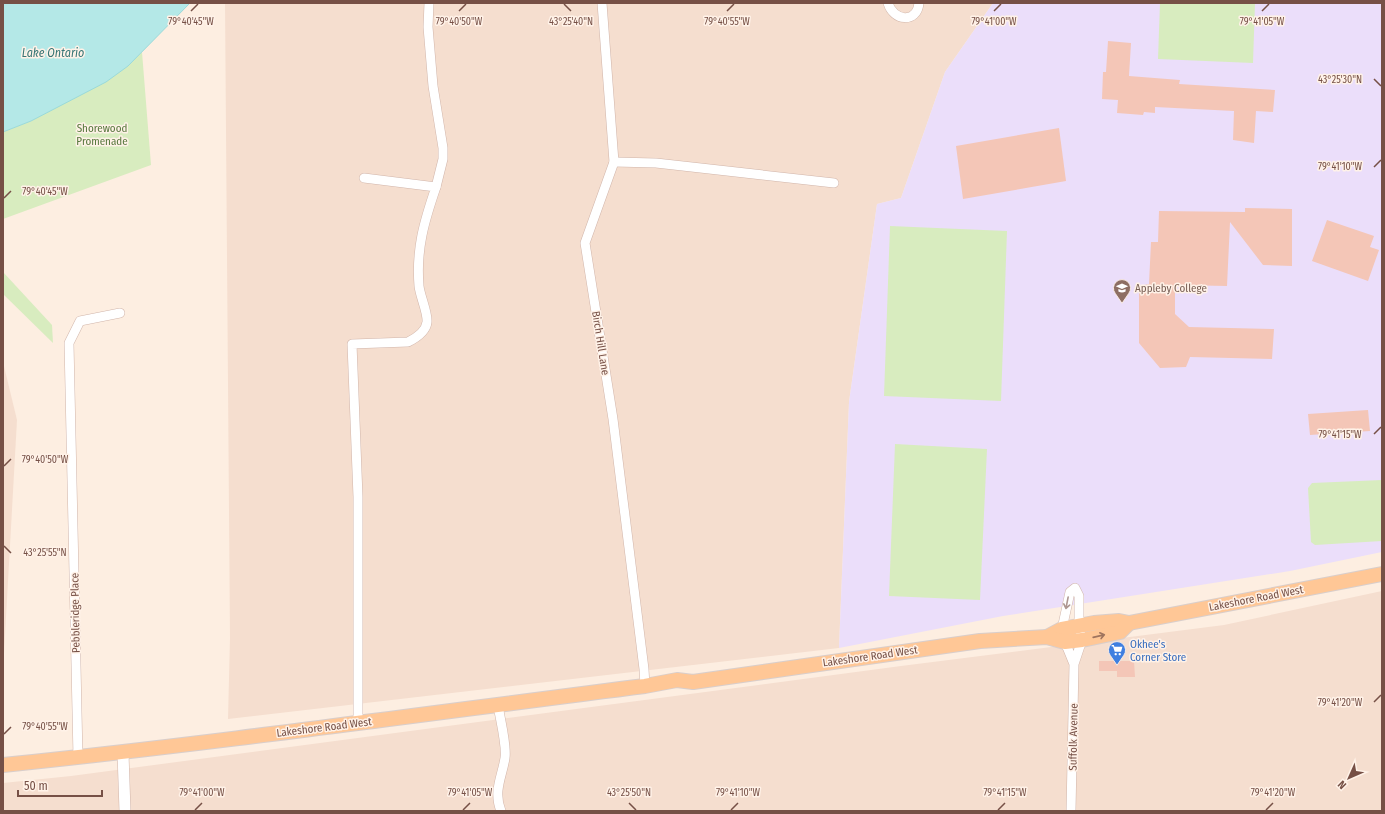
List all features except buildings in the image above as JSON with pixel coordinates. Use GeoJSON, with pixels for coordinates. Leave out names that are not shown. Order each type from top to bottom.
{"type":"FeatureCollection","features":[{"type":"Feature","properties":{"kind":"main road","name":"Lakeshore Road West"},"geometry":{"type":"LineString","coordinates":[[1064,636],[1079,626],[1119,621],[1129,623],[1382,574]]}},
{"type":"Feature","properties":{"kind":"main road","name":"Lakeshore Road West"},"geometry":{"type":"LineString","coordinates":[[3,765],[123,753],[645,686],[677,680],[693,682],[980,641],[1064,636],[1082,640],[1120,632],[1129,623]]}},
{"type":"Feature","properties":{"kind":"street"},"geometry":{"type":"LineString","coordinates":[[358,723],[358,497],[352,344],[408,342],[417,337],[423,331],[427,322],[419,291],[418,253],[443,159],[443,148],[433,86],[428,26],[429,3]]}},
{"type":"Feature","properties":{"kind":"street","name":"Birch Hill Lane"},"geometry":{"type":"LineString","coordinates":[[602,3],[614,162],[585,243],[613,419],[644,661],[645,686]]}},
{"type":"Feature","properties":{"kind":"street"},"geometry":{"type":"LineString","coordinates":[[888,3],[895,15],[905,18],[915,13],[919,8],[919,3]]}},
{"type":"Feature","properties":{"kind":"street"},"geometry":{"type":"LineString","coordinates":[[614,162],[656,163],[834,183]]}},
{"type":"Feature","properties":{"kind":"street"},"geometry":{"type":"LineString","coordinates":[[364,178],[436,187]]}},
{"type":"Feature","properties":{"kind":"street","name":"Pebbleridge Place"},"geometry":{"type":"LineString","coordinates":[[78,757],[69,343],[80,321],[120,313]]}},
{"type":"Feature","properties":{"kind":"street"},"geometry":{"type":"LineString","coordinates":[[1064,636],[1070,592],[1075,588],[1079,596],[1079,626],[1082,640]]}},
{"type":"Feature","properties":{"kind":"street","name":"Suffolk Avenue"},"geometry":{"type":"LineString","coordinates":[[1064,636],[1074,664]]}},
{"type":"Feature","properties":{"kind":"street","name":"Suffolk Avenue"},"geometry":{"type":"LineString","coordinates":[[1072,811],[1074,664],[1082,640]]}},
{"type":"Feature","properties":{"kind":"street"},"geometry":{"type":"LineString","coordinates":[[498,705],[505,750],[505,758],[499,779],[498,791],[498,800],[501,811]]}},
{"type":"Feature","properties":{"kind":"street"},"geometry":{"type":"LineString","coordinates":[[123,753],[125,811]]}},
{"type":"Feature","properties":{"kind":"shaded area"},"geometry":{"type":"Polygon","coordinates":[[[225,3],[993,3],[945,72],[901,198],[877,204],[849,402],[839,648],[228,719],[230,638],[225,3]]]}},
{"type":"Feature","properties":{"kind":"shaded area","name":"Appleby College"},"geometry":{"type":"Polygon","coordinates":[[[993,3],[1382,3],[1382,552],[1290,571],[1003,616],[839,648],[849,402],[877,204],[901,198],[945,72],[993,3]]]}},
{"type":"Feature","properties":{"kind":"shaded area"},"geometry":{"type":"Polygon","coordinates":[[[3,362],[17,420],[3,671],[3,362]]]}},
{"type":"Feature","properties":{"kind":"shaded area"},"geometry":{"type":"Polygon","coordinates":[[[1382,591],[1382,811],[3,811],[3,783],[71,776],[901,666],[1224,625],[1382,591]]]}},
{"type":"Feature","properties":{"kind":"green space"},"geometry":{"type":"Polygon","coordinates":[[[1160,3],[1255,3],[1253,63],[1158,59],[1160,3]]]}},
{"type":"Feature","properties":{"kind":"green space","name":"Shorewood Promenade"},"geometry":{"type":"Polygon","coordinates":[[[142,52],[151,165],[3,219],[3,132],[31,121],[128,66],[142,52]]]}},
{"type":"Feature","properties":{"kind":"green space"},"geometry":{"type":"Polygon","coordinates":[[[890,226],[1007,231],[1001,401],[884,396],[890,226]]]}},
{"type":"Feature","properties":{"kind":"green space"},"geometry":{"type":"Polygon","coordinates":[[[3,272],[52,325],[53,343],[3,294],[3,272]]]}},
{"type":"Feature","properties":{"kind":"green space"},"geometry":{"type":"Polygon","coordinates":[[[895,444],[987,449],[980,600],[889,596],[895,444]]]}},
{"type":"Feature","properties":{"kind":"green space"},"geometry":{"type":"Polygon","coordinates":[[[1382,480],[1382,541],[1315,545],[1311,542],[1308,488],[1312,483],[1382,480]]]}},
{"type":"Feature","properties":{"kind":"water","name":"Lake Ontario"},"geometry":{"type":"Polygon","coordinates":[[[3,3],[190,3],[128,66],[106,82],[31,121],[3,132],[3,3]]]}},
{"type":"Feature","properties":{"kind":"place","name":"Appleby College"},"geometry":{"type":"Point","coordinates":[1122,303]}},
{"type":"Feature","properties":{"kind":"place","name":"Okhee's Corner Store"},"geometry":{"type":"Point","coordinates":[1117,665]}}]}
